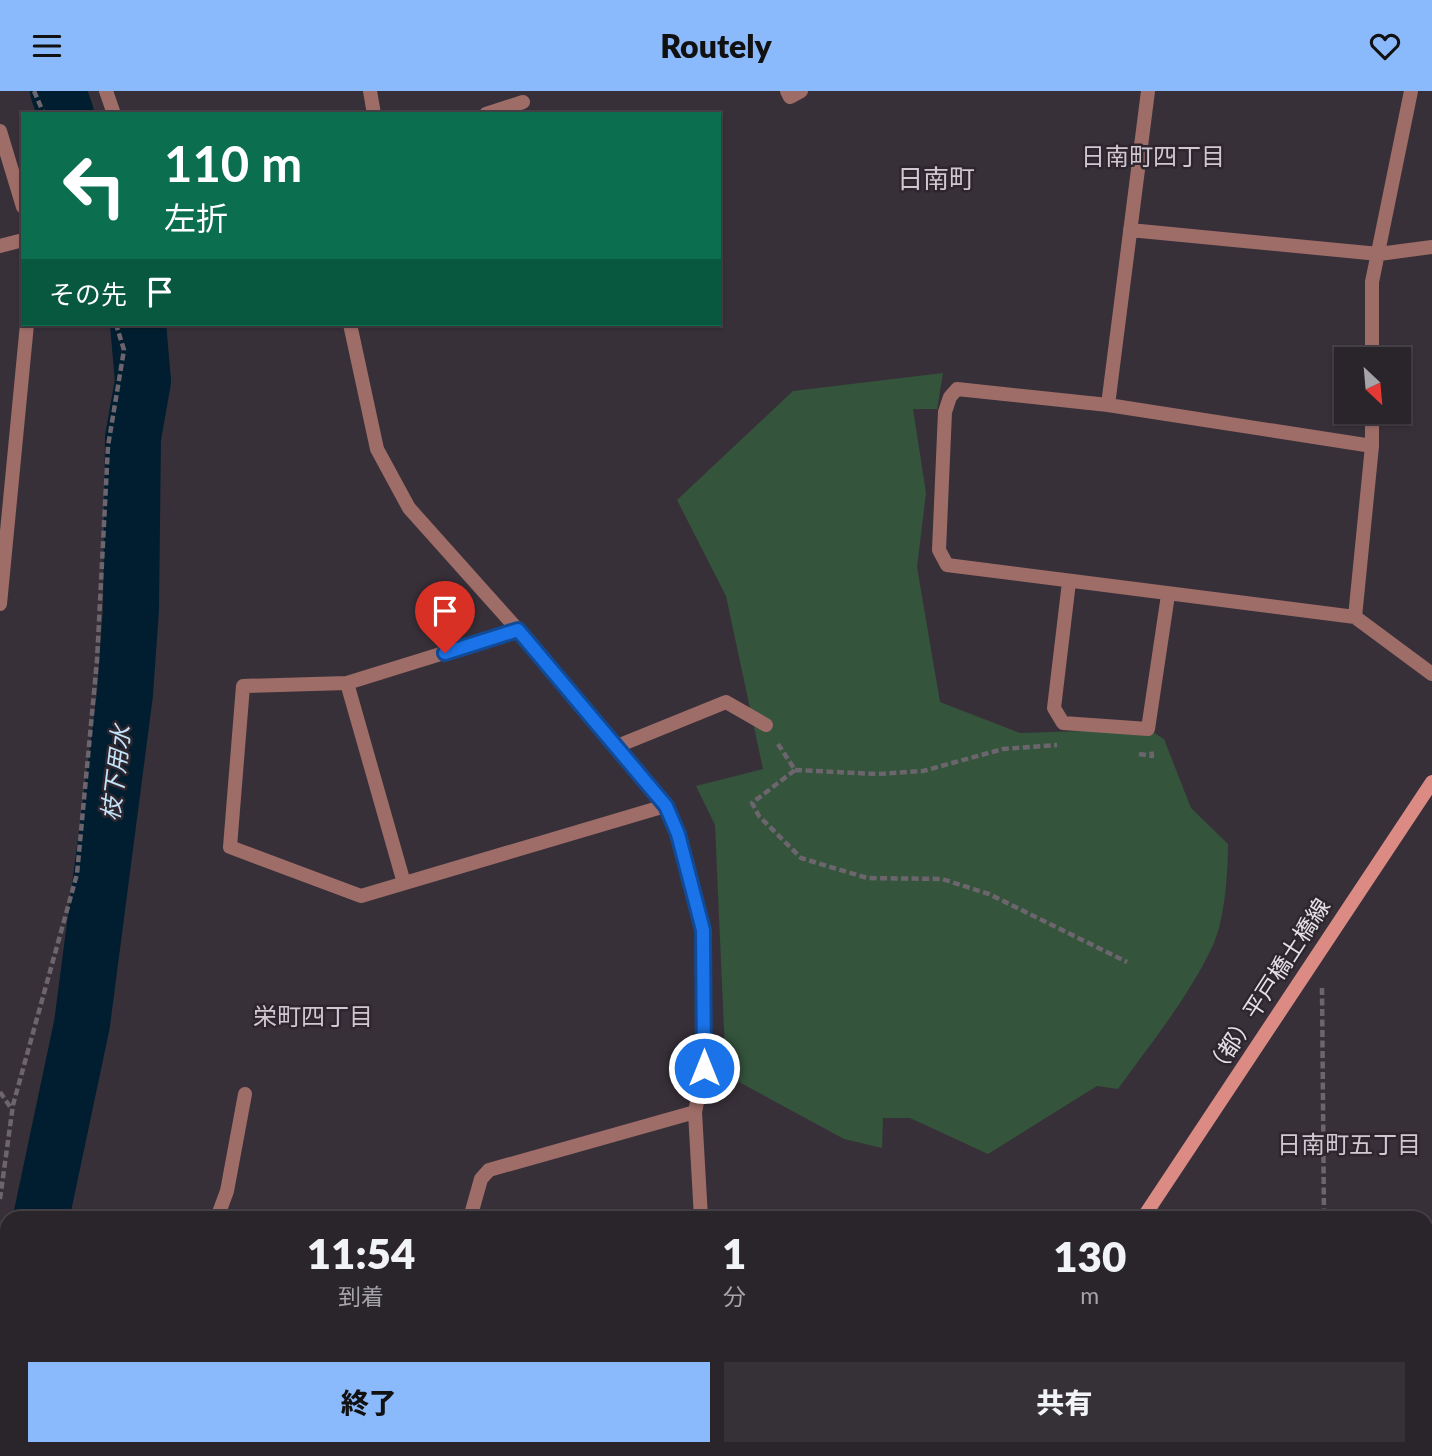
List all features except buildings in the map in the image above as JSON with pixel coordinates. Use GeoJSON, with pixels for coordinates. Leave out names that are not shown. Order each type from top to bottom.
{"type":"FeatureCollection","features":[{"type":"Feature","properties":{"kind":"street"},"geometry":{"type":"LineString","coordinates":[[106,91],[113,112]]}},
{"type":"Feature","properties":{"kind":"street"},"geometry":{"type":"LineString","coordinates":[[370,91],[374,112]]}},
{"type":"Feature","properties":{"kind":"street"},"geometry":{"type":"LineString","coordinates":[[787,91],[790,97],[801,91]]}},
{"type":"Feature","properties":{"kind":"street"},"geometry":{"type":"LineString","coordinates":[[1108,405],[1148,91]]}},
{"type":"Feature","properties":{"kind":"street"},"geometry":{"type":"LineString","coordinates":[[1372,347],[1372,282],[1411,91]]}},
{"type":"Feature","properties":{"kind":"street"},"geometry":{"type":"LineString","coordinates":[[492,112],[523,102]]}},
{"type":"Feature","properties":{"kind":"street"},"geometry":{"type":"LineString","coordinates":[[0,131],[21,200]]}},
{"type":"Feature","properties":{"kind":"street"},"geometry":{"type":"LineString","coordinates":[[1130,230],[1379,254],[1432,247]]}},
{"type":"Feature","properties":{"kind":"street"},"geometry":{"type":"LineString","coordinates":[[0,246],[21,241]]}},
{"type":"Feature","properties":{"kind":"street"},"geometry":{"type":"LineString","coordinates":[[0,604],[6,496],[27,326]]}},
{"type":"Feature","properties":{"kind":"street"},"geometry":{"type":"LineString","coordinates":[[350,326],[377,449],[410,508],[518,630],[666,806],[678,834],[703,930],[704,1068],[695,1112],[701,1211]]}},
{"type":"Feature","properties":{"kind":"street"},"geometry":{"type":"LineString","coordinates":[[1371,446],[1108,405],[957,389],[950,397],[945,412],[939,550],[947,565],[1355,617],[1432,674]]}},
{"type":"Feature","properties":{"kind":"street"},"geometry":{"type":"LineString","coordinates":[[1355,617],[1372,424]]}},
{"type":"Feature","properties":{"kind":"street"},"geometry":{"type":"LineString","coordinates":[[1069,582],[1054,708],[1063,723],[1148,729],[1168,595]]}},
{"type":"Feature","properties":{"kind":"street"},"geometry":{"type":"LineString","coordinates":[[518,630],[347,683],[243,686],[230,847],[361,896],[666,806]]}},
{"type":"Feature","properties":{"kind":"street"},"geometry":{"type":"LineString","coordinates":[[347,683],[404,883]]}},
{"type":"Feature","properties":{"kind":"street"},"geometry":{"type":"LineString","coordinates":[[615,747],[726,702],[766,725]]}},
{"type":"Feature","properties":{"kind":"street","name":"（都）平戸橋土橋線"},"geometry":{"type":"LineString","coordinates":[[1148,1211],[1432,782]]}},
{"type":"Feature","properties":{"kind":"street"},"geometry":{"type":"LineString","coordinates":[[220,1211],[227,1191],[245,1094]]}},
{"type":"Feature","properties":{"kind":"street"},"geometry":{"type":"LineString","coordinates":[[472,1211],[481,1179],[489,1170],[695,1112]]}},
{"type":"Feature","properties":{"kind":"path"},"geometry":{"type":"LineString","coordinates":[[34,91],[43,112]]}},
{"type":"Feature","properties":{"kind":"path"},"geometry":{"type":"LineString","coordinates":[[0,1199],[12,1110],[77,874],[97,660],[108,446],[124,349],[117,326]]}},
{"type":"Feature","properties":{"kind":"path"},"geometry":{"type":"LineString","coordinates":[[766,725],[795,769]]}},
{"type":"Feature","properties":{"kind":"path"},"geometry":{"type":"LineString","coordinates":[[1128,752],[1152,756],[1148,729]]}},
{"type":"Feature","properties":{"kind":"path"},"geometry":{"type":"LineString","coordinates":[[1066,744],[1003,749],[923,771],[877,774],[795,769],[752,803],[759,816],[801,858],[867,878],[942,879],[989,894],[1127,962]]}},
{"type":"Feature","properties":{"kind":"path"},"geometry":{"type":"LineString","coordinates":[[1322,986],[1324,1211]]}},
{"type":"Feature","properties":{"kind":"path"},"geometry":{"type":"LineString","coordinates":[[0,1092],[12,1110]]}},
{"type":"Feature","properties":{"kind":"green space"},"geometry":{"type":"Polygon","coordinates":[[[943,373],[937,409],[913,409],[926,493],[917,567],[940,702],[1020,733],[1148,729],[1164,739],[1191,808],[1228,844],[1223,909],[1213,945],[1181,1001],[1118,1089],[1097,1086],[988,1154],[910,1118],[883,1118],[882,1148],[844,1139],[726,1075],[715,825],[696,786],[763,769],[726,596],[677,500],[793,391],[943,373]]]}},
{"type":"Feature","properties":{"kind":"waterway","name":"枝下用水"},"geometry":{"type":"LineString","coordinates":[[58,91],[65,112]]}},
{"type":"Feature","properties":{"kind":"waterway","name":"枝下用水"},"geometry":{"type":"LineString","coordinates":[[42,1211],[82,1024],[125,694],[131,609],[133,438],[143,381],[138,326]]}},
{"type":"Feature","properties":{"kind":"district","name":"日南町四丁目"},"geometry":{"type":"Point","coordinates":[1153,155]}},
{"type":"Feature","properties":{"kind":"district","name":"日南町"},"geometry":{"type":"Point","coordinates":[936,178]}},
{"type":"Feature","properties":{"kind":"district","name":"栄町四丁目"},"geometry":{"type":"Point","coordinates":[313,1015]}},
{"type":"Feature","properties":{"kind":"district","name":"日南町五丁目"},"geometry":{"type":"Point","coordinates":[1349,1143]}},
{"type":"Feature","properties":{"kind":"route"},"geometry":{"type":"LineString","coordinates":[[445,653],[518,630],[666,806],[678,834],[703,930],[704,1068]]}}]}
